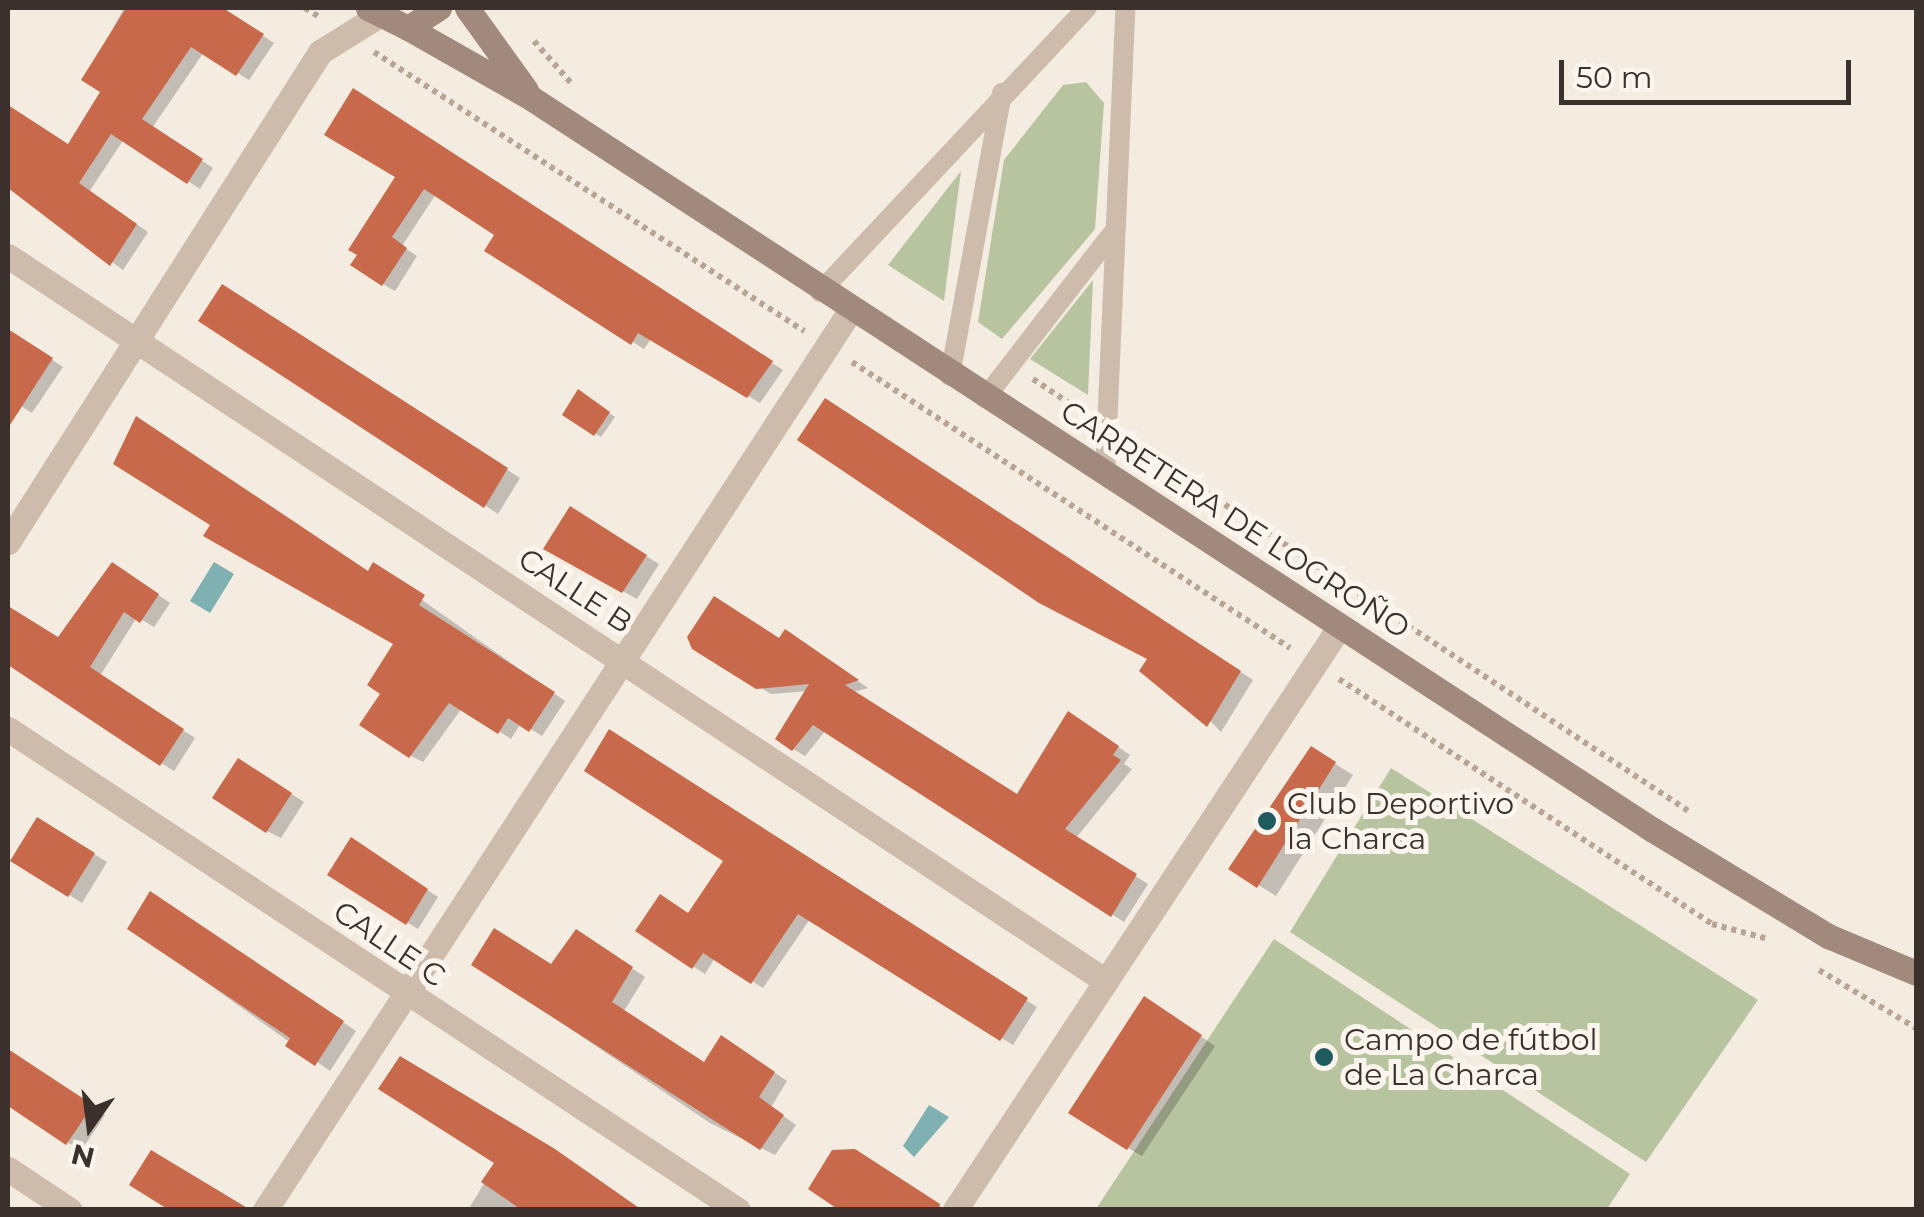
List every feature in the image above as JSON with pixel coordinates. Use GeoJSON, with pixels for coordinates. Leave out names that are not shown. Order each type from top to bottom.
{"type":"FeatureCollection","features":[{"type":"Feature","properties":{"kind":"main road"},"geometry":{"type":"LineString","coordinates":[[408,28],[439,8]]}},
{"type":"Feature","properties":{"kind":"main road","name":"CARRETERA DE LOGROÑO"},"geometry":{"type":"LineString","coordinates":[[467,8],[532,98]]}},
{"type":"Feature","properties":{"kind":"main road","name":"CARRETERA DE LOGROÑO"},"geometry":{"type":"LineString","coordinates":[[372,12],[532,98],[820,292],[1796,917],[1904,961],[1916,973]]}},
{"type":"Feature","properties":{"kind":"street"},"geometry":{"type":"LineString","coordinates":[[8,542],[320,52],[372,12]]}},
{"type":"Feature","properties":{"kind":"street","name":"CALLE B"},"geometry":{"type":"LineString","coordinates":[[8,256],[1106,981]]}},
{"type":"Feature","properties":{"kind":"street"},"geometry":{"type":"LineString","coordinates":[[265,1210],[850,311]]}},
{"type":"Feature","properties":{"kind":"street"},"geometry":{"type":"LineString","coordinates":[[955,1210],[1340,626]]}},
{"type":"Feature","properties":{"kind":"street","name":"CALLE C"},"geometry":{"type":"LineString","coordinates":[[8,729],[738,1210]]}},
{"type":"Feature","properties":{"kind":"street"},"geometry":{"type":"LineString","coordinates":[[8,1169],[70,1210]]}},
{"type":"Feature","properties":{"kind":"lane"},"geometry":{"type":"LineString","coordinates":[[820,292],[1003,90],[1087,8]]}},
{"type":"Feature","properties":{"kind":"lane"},"geometry":{"type":"LineString","coordinates":[[1105,475],[1111,236],[1125,8]]}},
{"type":"Feature","properties":{"kind":"lane"},"geometry":{"type":"LineString","coordinates":[[950,376],[1003,90]]}},
{"type":"Feature","properties":{"kind":"lane"},"geometry":{"type":"LineString","coordinates":[[985,398],[1111,236]]}},
{"type":"Feature","properties":{"kind":"path"},"geometry":{"type":"LineString","coordinates":[[1315,664],[1712,924],[1780,947]]}},
{"type":"Feature","properties":{"kind":"path"},"geometry":{"type":"LineString","coordinates":[[1812,966],[1916,1028]]}},
{"type":"Feature","properties":{"kind":"green space"},"geometry":{"type":"Polygon","coordinates":[[[1086,82],[1104,103],[1095,229],[1002,339],[978,322],[1004,160],[1063,85],[1086,82]]]}},
{"type":"Feature","properties":{"kind":"green space"},"geometry":{"type":"Polygon","coordinates":[[[961,171],[944,301],[888,265],[961,171]]]}},
{"type":"Feature","properties":{"kind":"green space"},"geometry":{"type":"Polygon","coordinates":[[[1093,280],[1088,395],[1030,359],[1093,280]]]}},
{"type":"Feature","properties":{"kind":"green space"},"geometry":{"type":"Polygon","coordinates":[[[1391,768],[1758,1000],[1646,1162],[1290,932],[1391,768]]]}},
{"type":"Feature","properties":{"kind":"green space","name":"Campo de fútbol de La Charca"},"geometry":{"type":"Polygon","coordinates":[[[1274,939],[1630,1174],[1607,1209],[1096,1209],[1274,939]]]}},
{"type":"Feature","properties":{"kind":"water"},"geometry":{"type":"Polygon","coordinates":[[[214,562],[234,574],[210,613],[190,601],[214,562]]]}},
{"type":"Feature","properties":{"kind":"water"},"geometry":{"type":"Polygon","coordinates":[[[929,1105],[949,1117],[914,1157],[903,1146],[929,1105]]]}},
{"type":"Feature","properties":{"kind":"building"},"geometry":{"type":"Polygon","coordinates":[[[126,8],[223,8],[264,34],[236,76],[191,47],[142,119],[203,159],[187,184],[111,134],[79,183],[137,224],[110,266],[8,188],[8,105],[68,144],[100,92],[81,80],[126,8]]]}},
{"type":"Feature","properties":{"kind":"building"},"geometry":{"type":"Polygon","coordinates":[[[353,88],[773,361],[747,398],[638,333],[631,345],[484,251],[494,235],[424,189],[392,237],[407,248],[382,286],[350,265],[357,255],[348,250],[395,177],[324,135],[353,88]]]}},
{"type":"Feature","properties":{"kind":"building"},"geometry":{"type":"Polygon","coordinates":[[[222,284],[508,468],[484,508],[198,321],[222,284]]]}},
{"type":"Feature","properties":{"kind":"building"},"geometry":{"type":"Polygon","coordinates":[[[8,329],[53,358],[8,428],[8,329]]]}},
{"type":"Feature","properties":{"kind":"building"},"geometry":{"type":"Polygon","coordinates":[[[578,389],[610,412],[594,436],[562,415],[578,389]]]}},
{"type":"Feature","properties":{"kind":"building"},"geometry":{"type":"Polygon","coordinates":[[[825,398],[1241,671],[1207,727],[1139,671],[1147,659],[1039,603],[797,440],[825,398]]]}},
{"type":"Feature","properties":{"kind":"building"},"geometry":{"type":"Polygon","coordinates":[[[136,416],[368,571],[373,562],[425,595],[419,605],[555,692],[529,732],[508,718],[498,734],[449,703],[409,758],[359,725],[380,694],[367,685],[393,644],[203,536],[210,525],[113,464],[136,416]]]}},
{"type":"Feature","properties":{"kind":"building"},"geometry":{"type":"Polygon","coordinates":[[[570,506],[647,555],[622,593],[543,549],[570,506]]]}},
{"type":"Feature","properties":{"kind":"building"},"geometry":{"type":"Polygon","coordinates":[[[112,562],[159,594],[140,623],[124,612],[90,667],[184,729],[160,766],[8,665],[8,606],[58,637],[112,562]]]}},
{"type":"Feature","properties":{"kind":"building"},"geometry":{"type":"Polygon","coordinates":[[[714,596],[779,638],[785,629],[859,680],[845,685],[1017,794],[1068,711],[1119,746],[1113,755],[1121,760],[1065,829],[1137,874],[1111,917],[813,725],[792,751],[775,739],[809,684],[756,689],[692,649],[687,637],[714,596]]]}},
{"type":"Feature","properties":{"kind":"building"},"geometry":{"type":"Polygon","coordinates":[[[609,729],[1028,998],[1000,1041],[798,914],[751,984],[703,953],[692,969],[635,931],[660,894],[688,913],[723,861],[584,771],[609,729]]]}},
{"type":"Feature","properties":{"kind":"building"},"geometry":{"type":"Polygon","coordinates":[[[1311,746],[1336,762],[1257,888],[1228,869],[1311,746]]]}},
{"type":"Feature","properties":{"kind":"building"},"geometry":{"type":"Polygon","coordinates":[[[238,758],[292,793],[266,833],[212,798],[238,758]]]}},
{"type":"Feature","properties":{"kind":"building"},"geometry":{"type":"Polygon","coordinates":[[[37,817],[95,853],[68,897],[10,861],[37,817]]]}},
{"type":"Feature","properties":{"kind":"building"},"geometry":{"type":"Polygon","coordinates":[[[351,837],[428,889],[406,925],[327,875],[351,837]]]}},
{"type":"Feature","properties":{"kind":"building"},"geometry":{"type":"Polygon","coordinates":[[[150,891],[344,1021],[315,1066],[285,1046],[290,1038],[127,929],[150,891]]]}},
{"type":"Feature","properties":{"kind":"building"},"geometry":{"type":"Polygon","coordinates":[[[494,928],[551,964],[576,929],[633,967],[612,1002],[704,1062],[721,1035],[775,1072],[759,1097],[784,1115],[760,1150],[471,965],[494,928]]]}},
{"type":"Feature","properties":{"kind":"building"},"geometry":{"type":"Polygon","coordinates":[[[1144,996],[1202,1035],[1127,1150],[1068,1113],[1144,996]]]}},
{"type":"Feature","properties":{"kind":"building"},"geometry":{"type":"Polygon","coordinates":[[[8,1049],[93,1105],[66,1145],[8,1106],[8,1049]]]}},
{"type":"Feature","properties":{"kind":"building"},"geometry":{"type":"Polygon","coordinates":[[[400,1056],[555,1149],[642,1210],[522,1210],[481,1182],[494,1163],[378,1089],[400,1056]]]}},
{"type":"Feature","properties":{"kind":"building"},"geometry":{"type":"Polygon","coordinates":[[[855,1149],[940,1204],[939,1210],[839,1210],[808,1189],[832,1150],[855,1149]]]}},
{"type":"Feature","properties":{"kind":"building"},"geometry":{"type":"Polygon","coordinates":[[[151,1150],[249,1210],[169,1210],[129,1185],[151,1150]]]}},
{"type":"Feature","properties":{"kind":"place","name":"Club Deportivo la Charca"},"geometry":{"type":"Point","coordinates":[1267,821]}},
{"type":"Feature","properties":{"kind":"place","name":"Campo de fútbol de La Charca"},"geometry":{"type":"Point","coordinates":[1324,1057]}}]}
